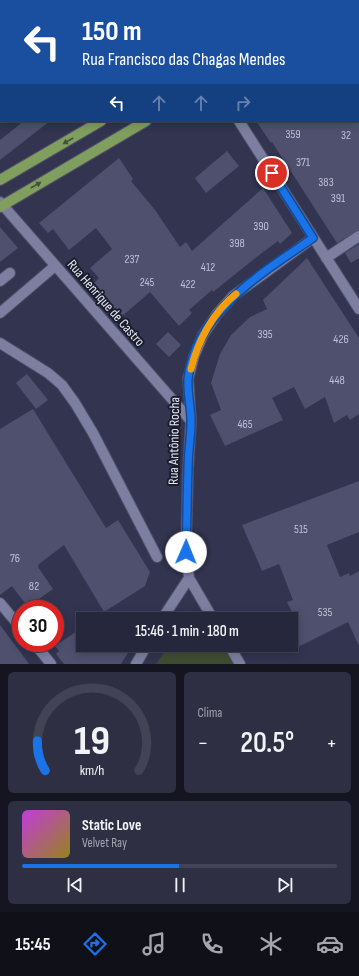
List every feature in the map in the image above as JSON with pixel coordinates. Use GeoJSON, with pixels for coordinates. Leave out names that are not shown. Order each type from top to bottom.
{"type":"FeatureCollection","features":[{"type":"Feature","properties":{"kind":"main road"},"geometry":{"type":"LineString","coordinates":[[0,180],[99,122]]}},
{"type":"Feature","properties":{"kind":"main road"},"geometry":{"type":"LineString","coordinates":[[1,205],[144,122]]}},
{"type":"Feature","properties":{"kind":"street"},"geometry":{"type":"LineString","coordinates":[[240,122],[359,309]]}},
{"type":"Feature","properties":{"kind":"street","name":"Rua Henrique de Castro"},"geometry":{"type":"LineString","coordinates":[[1,205],[191,421]]}},
{"type":"Feature","properties":{"kind":"street"},"geometry":{"type":"LineString","coordinates":[[326,258],[359,236]]}},
{"type":"Feature","properties":{"kind":"street","name":"Rua Antônio Rocha"},"geometry":{"type":"LineString","coordinates":[[189,578],[186,552],[191,421],[188,379],[194,356],[203,335],[234,296],[313,238]]}},
{"type":"Feature","properties":{"kind":"street"},"geometry":{"type":"LineString","coordinates":[[0,313],[55,266]]}},
{"type":"Feature","properties":{"kind":"street"},"geometry":{"type":"LineString","coordinates":[[0,281],[10,273]]}},
{"type":"Feature","properties":{"kind":"street"},"geometry":{"type":"LineString","coordinates":[[0,343],[48,373],[62,386],[75,403],[93,433],[157,557]]}},
{"type":"Feature","properties":{"kind":"street"},"geometry":{"type":"LineString","coordinates":[[167,612],[189,578],[210,612]]}},
{"type":"Feature","properties":{"kind":"street"},"geometry":{"type":"LineString","coordinates":[[0,603],[12,617]]}},
{"type":"Feature","properties":{"kind":"street"},"geometry":{"type":"LineString","coordinates":[[41,652],[51,664]]}},
{"type":"Feature","properties":{"kind":"street"},"geometry":{"type":"LineString","coordinates":[[136,664],[143,652]]}},
{"type":"Feature","properties":{"kind":"street"},"geometry":{"type":"LineString","coordinates":[[233,652],[240,664]]}},
{"type":"Feature","properties":{"kind":"green space"},"geometry":{"type":"Polygon","coordinates":[[[164,652],[228,652],[235,664],[156,664],[164,652]]]}},
{"type":"Feature","properties":{"kind":"building"},"geometry":{"type":"Polygon","coordinates":[[[23,122],[49,122],[0,160],[0,140],[23,122]]]}},
{"type":"Feature","properties":{"kind":"building"},"geometry":{"type":"Polygon","coordinates":[[[257,122],[359,122],[359,230],[337,243],[272,142],[271,143],[257,122]]]}},
{"type":"Feature","properties":{"kind":"building"},"geometry":{"type":"Polygon","coordinates":[[[227,151],[239,166],[206,193],[195,178],[227,151]]]}},
{"type":"Feature","properties":{"kind":"building"},"geometry":{"type":"Polygon","coordinates":[[[119,158],[133,179],[131,181],[155,210],[180,247],[186,242],[192,251],[263,188],[292,233],[280,244],[278,241],[213,292],[212,290],[189,310],[192,313],[179,326],[150,292],[120,318],[92,285],[99,278],[90,268],[112,249],[96,228],[69,250],[53,229],[48,233],[39,223],[119,158]]]}},
{"type":"Feature","properties":{"kind":"building"},"geometry":{"type":"Polygon","coordinates":[[[0,227],[18,248],[0,262],[0,227]]]}},
{"type":"Feature","properties":{"kind":"building"},"geometry":{"type":"Polygon","coordinates":[[[359,244],[359,258],[351,263],[345,253],[359,244]]]}},
{"type":"Feature","properties":{"kind":"building"},"geometry":{"type":"Polygon","coordinates":[[[307,258],[359,338],[359,414],[350,420],[347,415],[334,423],[325,397],[305,409],[294,387],[272,398],[283,420],[225,446],[210,415],[221,410],[211,383],[220,354],[231,335],[250,317],[267,309],[263,300],[307,258]]]}},
{"type":"Feature","properties":{"kind":"building"},"geometry":{"type":"Polygon","coordinates":[[[168,332],[181,345],[169,357],[156,344],[168,332]]]}},
{"type":"Feature","properties":{"kind":"building"},"geometry":{"type":"Polygon","coordinates":[[[27,374],[48,400],[36,409],[16,383],[27,374]]]}},
{"type":"Feature","properties":{"kind":"building"},"geometry":{"type":"Polygon","coordinates":[[[33,409],[106,528],[118,520],[150,572],[145,586],[104,612],[64,545],[39,564],[38,567],[53,589],[38,600],[23,600],[12,586],[0,595],[0,429],[33,409]]]}},
{"type":"Feature","properties":{"kind":"building"},"geometry":{"type":"Polygon","coordinates":[[[359,481],[359,532],[327,545],[340,577],[349,573],[350,576],[359,571],[359,646],[348,622],[298,647],[298,612],[292,612],[287,602],[293,600],[279,564],[262,571],[242,525],[359,481]]]}},
{"type":"Feature","properties":{"kind":"building"},"geometry":{"type":"Polygon","coordinates":[[[0,625],[12,641],[12,652],[20,652],[29,664],[0,664],[0,625]]]}},
{"type":"Feature","properties":{"kind":"building"},"geometry":{"type":"Polygon","coordinates":[[[76,632],[76,652],[129,652],[121,664],[64,664],[56,654],[58,652],[64,652],[64,640],[76,632]]]}},
{"type":"Feature","properties":{"kind":"slow traffic"},"geometry":{"type":"LineString","coordinates":[[191,369],[194,356],[203,335],[217,314],[236,294]]}},
{"type":"Feature","properties":{"kind":"route"},"geometry":{"type":"LineString","coordinates":[[186,552],[191,421],[188,379],[194,356],[203,335],[217,314],[234,296],[281,260],[313,238],[272,173]]}}]}
